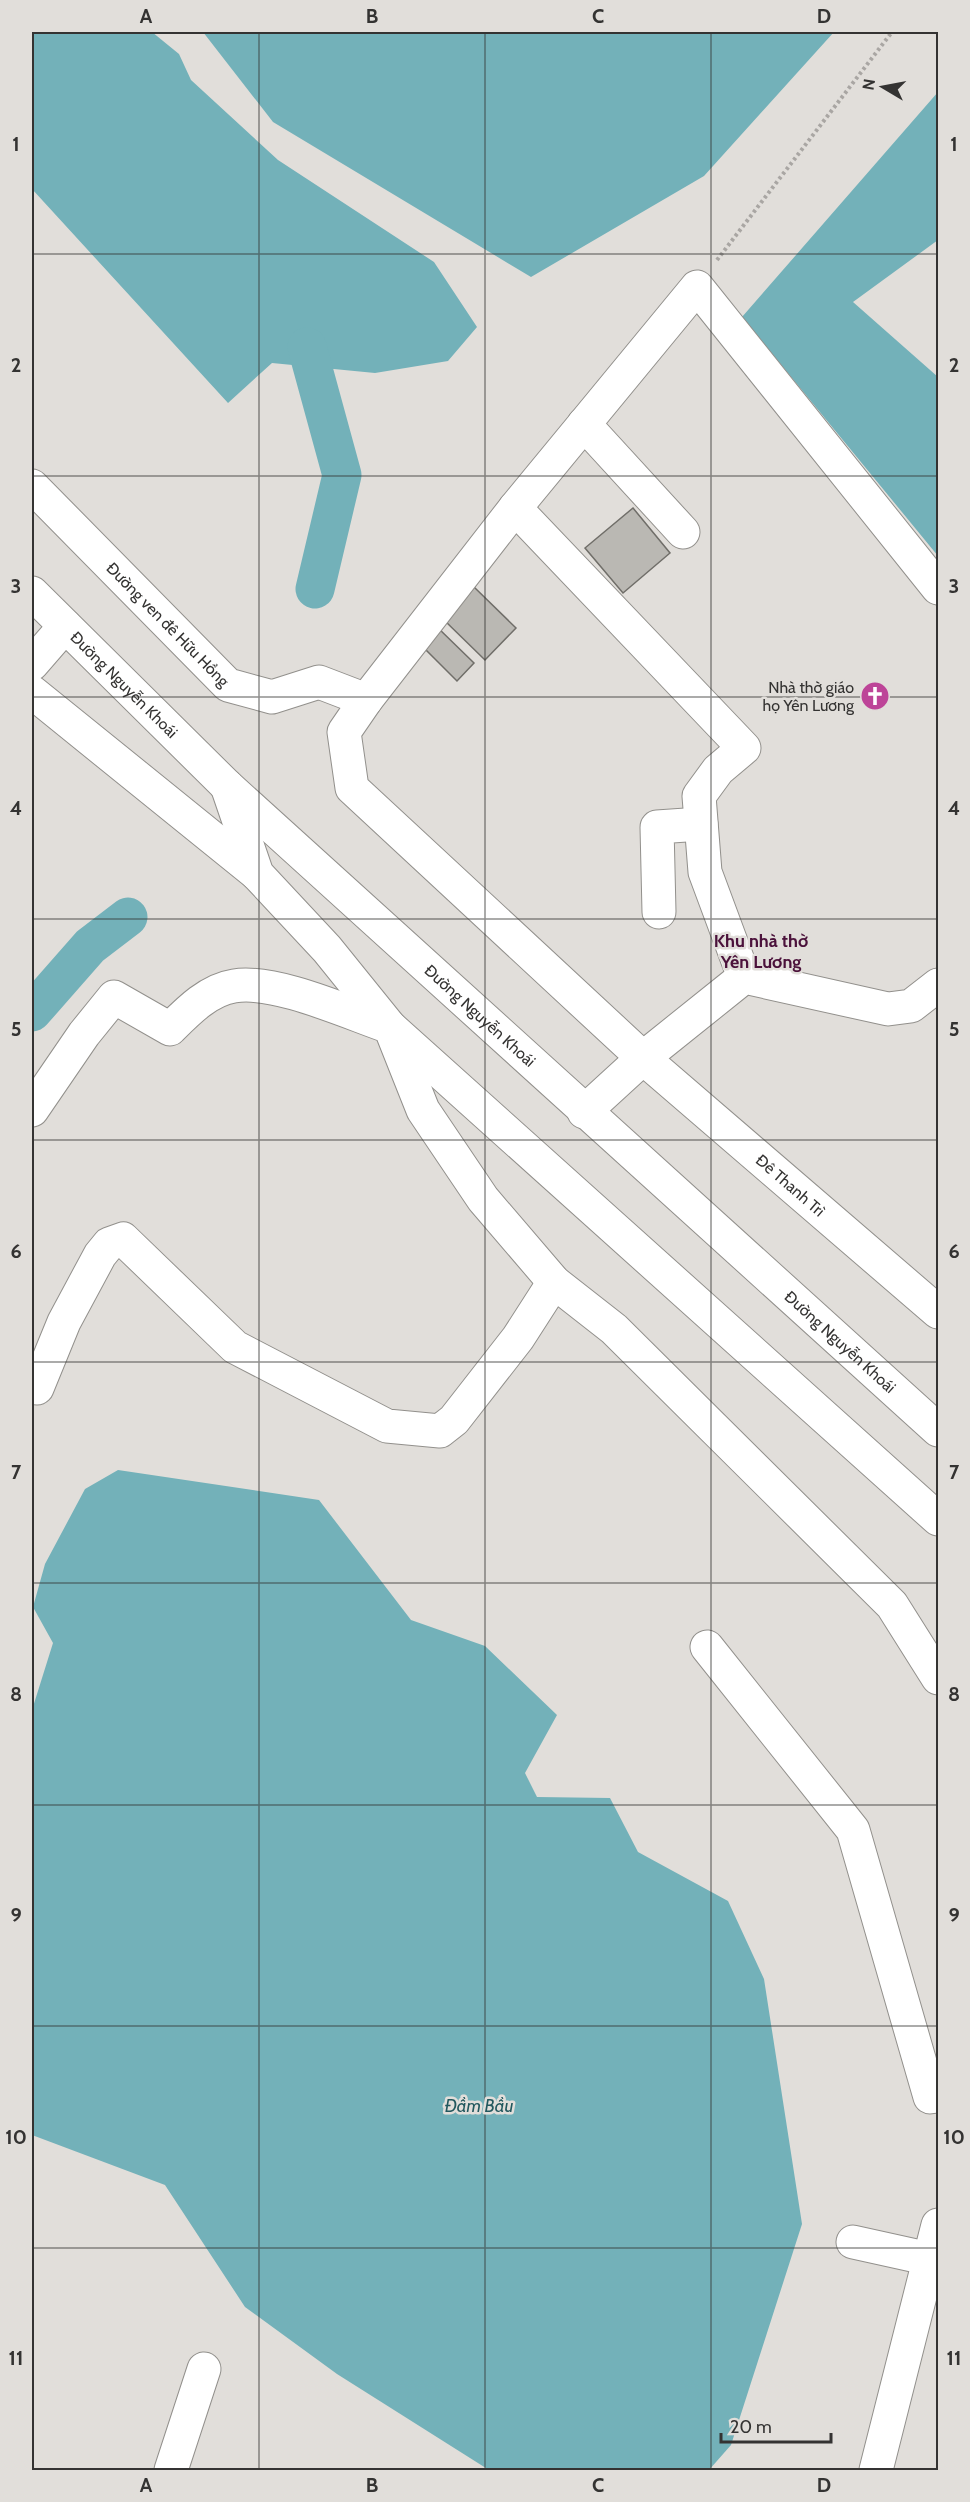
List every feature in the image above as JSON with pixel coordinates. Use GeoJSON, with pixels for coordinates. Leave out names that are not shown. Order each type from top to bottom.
{"type":"FeatureCollection","features":[{"type":"Feature","properties":{"kind":"street","name":"Đê Thanh Trì"},"geometry":{"type":"LineString","coordinates":[[697,287],[515,508],[366,700],[344,732],[352,788],[643,1058],[939,1312]]}},
{"type":"Feature","properties":{"kind":"street"},"geometry":{"type":"LineString","coordinates":[[697,287],[939,588]]}},
{"type":"Feature","properties":{"kind":"street"},"geometry":{"type":"LineString","coordinates":[[584,424],[683,532]]}},
{"type":"Feature","properties":{"kind":"street","name":"Đường ven đê Hữu Hồng"},"geometry":{"type":"LineString","coordinates":[[32,486],[228,684],[272,697],[319,682],[366,700]]}},
{"type":"Feature","properties":{"kind":"street"},"geometry":{"type":"LineString","coordinates":[[515,508],[744,748],[718,770],[699,796],[705,872],[744,977]]}},
{"type":"Feature","properties":{"kind":"street","name":"Đường Nguyễn Khoái"},"geometry":{"type":"LineString","coordinates":[[32,593],[227,786],[584,1112],[939,1430]]}},
{"type":"Feature","properties":{"kind":"street"},"geometry":{"type":"LineString","coordinates":[[32,664],[64,626]]}},
{"type":"Feature","properties":{"kind":"street"},"geometry":{"type":"LineString","coordinates":[[32,692],[257,874],[327,949],[390,1026],[939,1519]]}},
{"type":"Feature","properties":{"kind":"street"},"geometry":{"type":"LineString","coordinates":[[227,786],[257,874]]}},
{"type":"Feature","properties":{"kind":"street"},"geometry":{"type":"LineString","coordinates":[[659,912],[657,827],[701,824]]}},
{"type":"Feature","properties":{"kind":"street"},"geometry":{"type":"LineString","coordinates":[[584,1112],[643,1058],[744,977]]}},
{"type":"Feature","properties":{"kind":"street"},"geometry":{"type":"LineString","coordinates":[[744,977],[888,1008],[911,1006],[939,985]]}},
{"type":"Feature","properties":{"kind":"street"},"geometry":{"type":"LineString","coordinates":[[32,1110],[84,1034],[114,997],[170,1029],[196,1004],[233,986],[282,990],[390,1026]]}},
{"type":"Feature","properties":{"kind":"street"},"geometry":{"type":"LineString","coordinates":[[390,1026],[423,1110],[483,1199],[554,1282],[614,1329],[892,1605],[939,1678]]}},
{"type":"Feature","properties":{"kind":"street"},"geometry":{"type":"LineString","coordinates":[[37,1388],[64,1322],[100,1255],[109,1244],[123,1239],[235,1347],[387,1426],[422,1431],[440,1431],[454,1419],[518,1338],[554,1282]]}},
{"type":"Feature","properties":{"kind":"street"},"geometry":{"type":"LineString","coordinates":[[706,1647],[853,1830],[930,2097],[939,2096]]}},
{"type":"Feature","properties":{"kind":"street"},"geometry":{"type":"LineString","coordinates":[[876,2470],[939,2225]]}},
{"type":"Feature","properties":{"kind":"street"},"geometry":{"type":"LineString","coordinates":[[853,2242],[930,2259]]}},
{"type":"Feature","properties":{"kind":"street"},"geometry":{"type":"LineString","coordinates":[[171,2470],[204,2369]]}},
{"type":"Feature","properties":{"kind":"path"},"geometry":{"type":"LineString","coordinates":[[697,287],[892,32]]}},
{"type":"Feature","properties":{"kind":"water"},"geometry":{"type":"Polygon","coordinates":[[[32,32],[152,32],[179,54],[191,80],[278,160],[434,262],[477,327],[448,361],[375,373],[272,363],[228,403],[32,189],[32,32]]]}},
{"type":"Feature","properties":{"kind":"water"},"geometry":{"type":"Polygon","coordinates":[[[203,32],[834,32],[704,176],[531,277],[273,122],[203,32]]]}},
{"type":"Feature","properties":{"kind":"water"},"geometry":{"type":"Polygon","coordinates":[[[938,92],[938,240],[853,302],[938,377],[938,556],[742,317],[938,92]]]}},
{"type":"Feature","properties":{"kind":"water","name":"Đầm Bầu"},"geometry":{"type":"Polygon","coordinates":[[[118,1470],[319,1500],[411,1620],[485,1646],[557,1715],[525,1773],[537,1797],[610,1798],[638,1852],[728,1901],[764,1979],[802,2224],[731,2445],[709,2470],[489,2470],[337,2374],[245,2307],[165,2185],[32,2135],[32,1710],[53,1643],[33,1607],[45,1564],[85,1489],[118,1470]]]}},
{"type":"Feature","properties":{"kind":"building"},"geometry":{"type":"Polygon","coordinates":[[[633,508],[670,553],[623,593],[585,548],[633,508]]]}},
{"type":"Feature","properties":{"kind":"building"},"geometry":{"type":"Polygon","coordinates":[[[474,587],[516,628],[485,660],[443,619],[474,587]]]}},
{"type":"Feature","properties":{"kind":"building"},"geometry":{"type":"Polygon","coordinates":[[[436,626],[474,663],[457,681],[419,643],[436,626]]]}},
{"type":"Feature","properties":{"kind":"waterway"},"geometry":{"type":"LineString","coordinates":[[307,347],[342,475],[315,589]]}},
{"type":"Feature","properties":{"kind":"waterway"},"geometry":{"type":"LineString","coordinates":[[32,1012],[90,946],[128,917]]}},
{"type":"Feature","properties":{"kind":"place","name":"Nhà thờ giáo họ Yên Lương"},"geometry":{"type":"Point","coordinates":[875,696]}},
{"type":"Feature","properties":{"kind":"district","name":"Khu nhà thờ Yên Lương"},"geometry":{"type":"Point","coordinates":[761,951]}}]}
